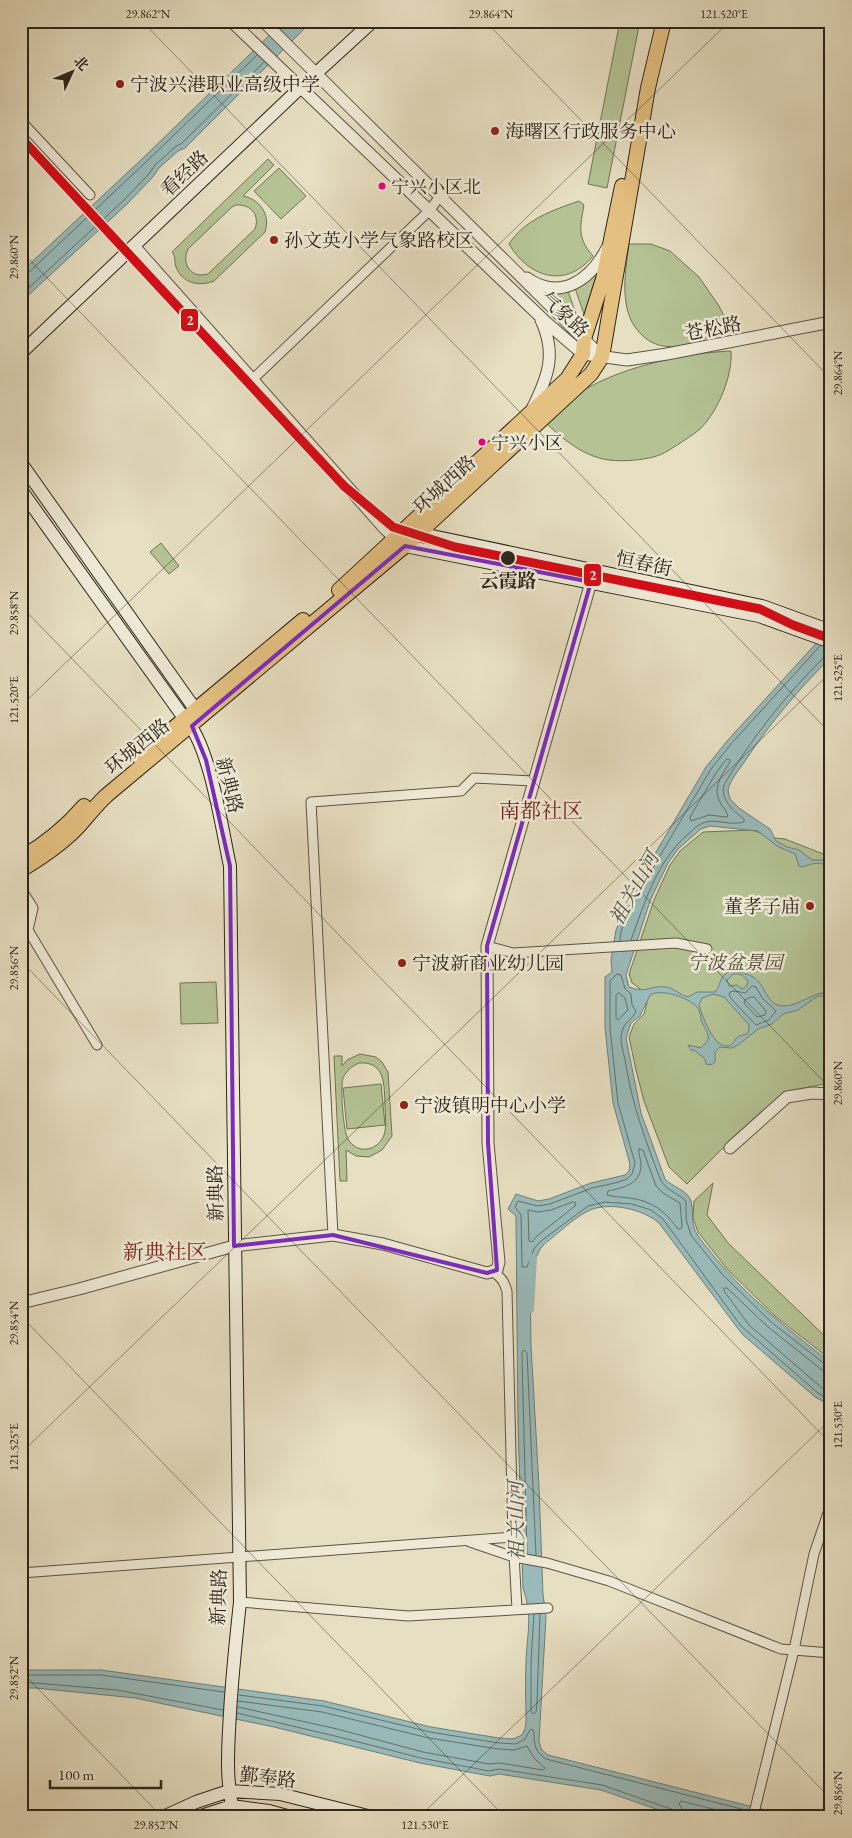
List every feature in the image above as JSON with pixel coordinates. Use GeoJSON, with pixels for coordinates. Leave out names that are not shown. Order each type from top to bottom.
{"type":"FeatureCollection","features":[{"type":"Feature","properties":{"kind":"main road","name":"看经路"},"geometry":{"type":"LineString","coordinates":[[21,353],[373,21]]}},
{"type":"Feature","properties":{"kind":"main road","name":"环城西路"},"geometry":{"type":"LineString","coordinates":[[21,858],[54,836],[85,804],[188,722],[195,709],[338,591],[401,535],[567,379],[583,354],[584,339],[603,280],[654,21]]}},
{"type":"Feature","properties":{"kind":"main road","name":"环城西路"},"geometry":{"type":"LineString","coordinates":[[21,870],[59,844],[78,827],[95,806],[188,722],[401,535],[591,374],[602,356],[648,88],[664,21]]}},
{"type":"Feature","properties":{"kind":"main road"},"geometry":{"type":"LineString","coordinates":[[21,463],[195,709]]}},
{"type":"Feature","properties":{"kind":"main road","name":"新典路"},"geometry":{"type":"LineString","coordinates":[[21,490],[188,722],[206,760],[230,866],[240,1602],[233,1665],[227,1761],[229,1791],[234,1812]]}},
{"type":"Feature","properties":{"kind":"main road","name":"恒春街"},"geometry":{"type":"LineString","coordinates":[[401,535],[591,582],[831,631]]}},
{"type":"Feature","properties":{"kind":"main road","name":"恒春街"},"geometry":{"type":"LineString","coordinates":[[401,535],[762,606],[831,642]]}},
{"type":"Feature","properties":{"kind":"main road"},"geometry":{"type":"LineString","coordinates":[[219,1813],[229,1791]]}},
{"type":"Feature","properties":{"kind":"main road","name":"鄞奉路"},"geometry":{"type":"LineString","coordinates":[[163,1817],[196,1802],[229,1791],[280,1794],[372,1817]]}},
{"type":"Feature","properties":{"kind":"main road","name":"鄞奉路"},"geometry":{"type":"LineString","coordinates":[[198,1817],[219,1813],[269,1811],[292,1817]]}},
{"type":"Feature","properties":{"kind":"street"},"geometry":{"type":"LineString","coordinates":[[21,24],[25,21]]}},
{"type":"Feature","properties":{"kind":"street","name":"气象路"},"geometry":{"type":"LineString","coordinates":[[231,21],[538,314],[583,354],[602,356]]}},
{"type":"Feature","properties":{"kind":"street","name":"气象路"},"geometry":{"type":"LineString","coordinates":[[263,21],[602,356]]}},
{"type":"Feature","properties":{"kind":"street"},"geometry":{"type":"LineString","coordinates":[[21,121],[90,195]]}},
{"type":"Feature","properties":{"kind":"street"},"geometry":{"type":"LineString","coordinates":[[253,379],[430,210],[440,196]]}},
{"type":"Feature","properties":{"kind":"street"},"geometry":{"type":"LineString","coordinates":[[512,268],[533,282],[545,287],[566,287],[588,276],[602,258],[612,238]]}},
{"type":"Feature","properties":{"kind":"street"},"geometry":{"type":"LineString","coordinates":[[134,246],[253,379],[401,535]]}},
{"type":"Feature","properties":{"kind":"street"},"geometry":{"type":"LineString","coordinates":[[528,415],[542,387],[549,366],[551,350],[546,331],[538,314]]}},
{"type":"Feature","properties":{"kind":"street","name":"苍松路"},"geometry":{"type":"LineString","coordinates":[[602,356],[627,360],[831,322]]}},
{"type":"Feature","properties":{"kind":"street"},"geometry":{"type":"LineString","coordinates":[[21,1303],[79,1290],[234,1246],[333,1235],[383,1244],[487,1273],[493,1272],[498,1267],[488,1143],[487,946],[591,582]]}},
{"type":"Feature","properties":{"kind":"street"},"geometry":{"type":"LineString","coordinates":[[333,1235],[311,802],[461,791],[474,778],[533,781]]}},
{"type":"Feature","properties":{"kind":"street"},"geometry":{"type":"LineString","coordinates":[[21,889],[33,908],[28,930],[97,1045]]}},
{"type":"Feature","properties":{"kind":"street"},"geometry":{"type":"LineString","coordinates":[[487,946],[512,953],[676,943],[707,950]]}},
{"type":"Feature","properties":{"kind":"street"},"geometry":{"type":"LineString","coordinates":[[730,1148],[787,1097],[812,1093],[831,1094]]}},
{"type":"Feature","properties":{"kind":"street"},"geometry":{"type":"LineString","coordinates":[[493,1272],[501,1277],[507,1291],[513,1537],[517,1558],[521,1609]]}},
{"type":"Feature","properties":{"kind":"street"},"geometry":{"type":"LineString","coordinates":[[754,1814],[794,1650],[814,1554],[831,1504]]}},
{"type":"Feature","properties":{"kind":"street"},"geometry":{"type":"LineString","coordinates":[[21,1573],[513,1537]]}},
{"type":"Feature","properties":{"kind":"street"},"geometry":{"type":"LineString","coordinates":[[465,1540],[517,1558],[546,1563],[609,1581],[780,1649],[831,1653]]}},
{"type":"Feature","properties":{"kind":"street"},"geometry":{"type":"LineString","coordinates":[[240,1602],[408,1616],[548,1608]]}},
{"type":"Feature","properties":{"kind":"highlighted area"},"geometry":{"type":"Polygon","coordinates":[[[405,546],[591,582],[487,946],[488,1143],[497,1270],[487,1273],[333,1235],[234,1246],[230,866],[206,760],[192,726],[405,546]]]}},
{"type":"Feature","properties":{"kind":"green space"},"geometry":{"type":"Polygon","coordinates":[[[620,21],[640,21],[607,188],[588,184],[620,21]]]}},
{"type":"Feature","properties":{"kind":"green space"},"geometry":{"type":"Polygon","coordinates":[[[268,159],[274,165],[243,196],[254,200],[262,208],[266,219],[265,232],[214,281],[203,284],[192,282],[182,277],[176,267],[172,252],[268,159]],[[241,205],[232,207],[188,249],[186,260],[192,272],[202,275],[208,274],[255,229],[256,219],[253,211],[241,205]]]}},
{"type":"Feature","properties":{"kind":"green space"},"geometry":{"type":"Polygon","coordinates":[[[279,168],[306,196],[281,219],[254,191],[279,168]]]}},
{"type":"Feature","properties":{"kind":"green space"},"geometry":{"type":"Polygon","coordinates":[[[579,201],[584,205],[581,226],[582,238],[593,256],[582,266],[571,273],[560,276],[548,275],[527,265],[517,256],[509,244],[523,228],[540,217],[579,201]]]}},
{"type":"Feature","properties":{"kind":"green space"},"geometry":{"type":"Polygon","coordinates":[[[629,244],[651,244],[670,251],[699,277],[719,306],[730,328],[695,342],[671,347],[649,341],[636,328],[630,319],[627,309],[625,281],[629,244]]]}},
{"type":"Feature","properties":{"kind":"green space"},"geometry":{"type":"Polygon","coordinates":[[[598,273],[586,320],[575,288],[583,285],[598,273]]]}},
{"type":"Feature","properties":{"kind":"green space"},"geometry":{"type":"Polygon","coordinates":[[[538,290],[553,294],[568,291],[579,323],[577,325],[538,290]]]}},
{"type":"Feature","properties":{"kind":"green space"},"geometry":{"type":"Polygon","coordinates":[[[731,351],[730,371],[727,381],[707,421],[688,438],[657,456],[628,461],[600,458],[574,446],[544,421],[569,400],[590,387],[628,370],[692,355],[731,351]]]}},
{"type":"Feature","properties":{"kind":"green space"},"geometry":{"type":"Polygon","coordinates":[[[161,543],[179,566],[169,574],[150,552],[161,543]]]}},
{"type":"Feature","properties":{"kind":"green space","name":"宁波盆景园"},"geometry":{"type":"Polygon","coordinates":[[[752,830],[775,838],[785,839],[831,857],[831,1086],[824,1084],[785,1092],[730,1141],[687,1184],[669,1167],[644,1101],[629,1037],[634,1024],[644,1014],[647,1003],[643,991],[632,983],[629,974],[654,900],[670,865],[680,851],[703,832],[752,830]]]}},
{"type":"Feature","properties":{"kind":"green space"},"geometry":{"type":"Polygon","coordinates":[[[216,982],[218,1023],[181,1024],[180,983],[216,982]]]}},
{"type":"Feature","properties":{"kind":"green space"},"geometry":{"type":"Polygon","coordinates":[[[360,1054],[376,1057],[382,1062],[388,1072],[392,1136],[382,1150],[369,1157],[356,1156],[346,1150],[347,1181],[340,1181],[334,1056],[342,1056],[342,1066],[347,1060],[360,1054]],[[359,1063],[352,1067],[344,1075],[342,1083],[342,1109],[346,1134],[352,1144],[362,1149],[372,1148],[377,1145],[384,1135],[386,1120],[382,1076],[379,1070],[368,1063],[359,1063]]]}},
{"type":"Feature","properties":{"kind":"green space"},"geometry":{"type":"Polygon","coordinates":[[[381,1084],[385,1125],[347,1129],[343,1088],[381,1084]]]}},
{"type":"Feature","properties":{"kind":"green space"},"geometry":{"type":"Polygon","coordinates":[[[713,1183],[707,1215],[728,1243],[831,1342],[831,1360],[775,1316],[728,1270],[698,1232],[693,1218],[694,1201],[713,1183]]]}},
{"type":"Feature","properties":{"kind":"water"},"geometry":{"type":"Polygon","coordinates":[[[284,21],[312,21],[185,148],[178,151],[159,168],[127,204],[21,302],[21,272],[143,158],[284,21]]]}},
{"type":"Feature","properties":{"kind":"water"},"geometry":{"type":"Polygon","coordinates":[[[831,627],[831,657],[796,694],[775,720],[735,775],[728,790],[730,799],[739,808],[770,829],[776,841],[787,847],[799,850],[812,860],[825,860],[831,864],[831,868],[820,864],[799,866],[795,854],[777,846],[758,831],[710,826],[701,829],[678,849],[668,863],[650,901],[626,975],[629,987],[645,990],[666,987],[688,997],[697,992],[715,992],[724,975],[732,971],[755,978],[771,1000],[778,1005],[788,1006],[824,992],[831,992],[831,996],[818,996],[798,1010],[783,1014],[772,1024],[758,1029],[732,1048],[720,1047],[715,1052],[715,1062],[711,1065],[706,1064],[705,1059],[694,1050],[692,1051],[688,1045],[701,1048],[708,1040],[697,1007],[688,1000],[675,995],[655,993],[650,995],[640,1016],[631,1023],[626,1038],[641,1113],[665,1179],[687,1194],[692,1205],[695,1230],[726,1270],[769,1312],[831,1363],[831,1406],[815,1397],[742,1334],[659,1223],[652,1218],[635,1210],[625,1208],[596,1208],[576,1218],[544,1244],[530,1272],[531,1345],[543,1594],[546,1617],[539,1741],[541,1749],[548,1755],[793,1817],[679,1817],[601,1790],[499,1774],[490,1776],[420,1763],[274,1727],[135,1698],[21,1688],[21,1670],[101,1670],[324,1701],[431,1727],[499,1738],[513,1739],[522,1735],[526,1721],[529,1617],[523,1588],[518,1422],[516,1216],[508,1209],[516,1194],[538,1201],[549,1199],[591,1183],[625,1175],[629,1171],[630,1164],[613,1103],[605,1028],[605,977],[612,972],[611,960],[616,930],[629,898],[706,767],[727,741],[831,627]],[[733,974],[727,980],[729,986],[737,985],[742,989],[746,987],[748,982],[746,978],[733,974]],[[713,994],[702,998],[699,1005],[705,1023],[713,1036],[722,1045],[729,1046],[739,1036],[747,1034],[749,1025],[724,997],[713,994]]]}},
{"type":"Feature","properties":{"kind":"waterway","name":"祖关山河"},"geometry":{"type":"LineString","coordinates":[[530,1309],[533,1258]]}},
{"type":"Feature","properties":{"kind":"transit line","name":"2"},"geometry":{"type":"LineString","coordinates":[[21,138],[344,486],[393,527],[455,547],[760,609],[793,625],[831,639]]}},
{"type":"Feature","properties":{"kind":"place","name":"宁波兴港职业高级中学"},"geometry":{"type":"Point","coordinates":[120,84]}},
{"type":"Feature","properties":{"kind":"place","name":"海曙区行政服务中心"},"geometry":{"type":"Point","coordinates":[495,131]}},
{"type":"Feature","properties":{"kind":"place","name":"宁兴小区北"},"geometry":{"type":"Point","coordinates":[382,186]}},
{"type":"Feature","properties":{"kind":"place","name":"孙文英小学气象路校区"},"geometry":{"type":"Point","coordinates":[274,240]}},
{"type":"Feature","properties":{"kind":"place","name":"宁兴小区"},"geometry":{"type":"Point","coordinates":[482,442]}},
{"type":"Feature","properties":{"kind":"place","name":"云霞路"},"geometry":{"type":"Point","coordinates":[508,558]}},
{"type":"Feature","properties":{"kind":"place","name":"董孝子庙"},"geometry":{"type":"Point","coordinates":[810,906]}},
{"type":"Feature","properties":{"kind":"place","name":"宁波新商业幼儿园"},"geometry":{"type":"Point","coordinates":[402,963]}},
{"type":"Feature","properties":{"kind":"place","name":"宁波镇明中心小学"},"geometry":{"type":"Point","coordinates":[404,1105]}},
{"type":"Feature","properties":{"kind":"district","name":"南都社区"},"geometry":{"type":"Point","coordinates":[541,811]}},
{"type":"Feature","properties":{"kind":"district","name":"新典社区"},"geometry":{"type":"Point","coordinates":[165,1252]}}]}
